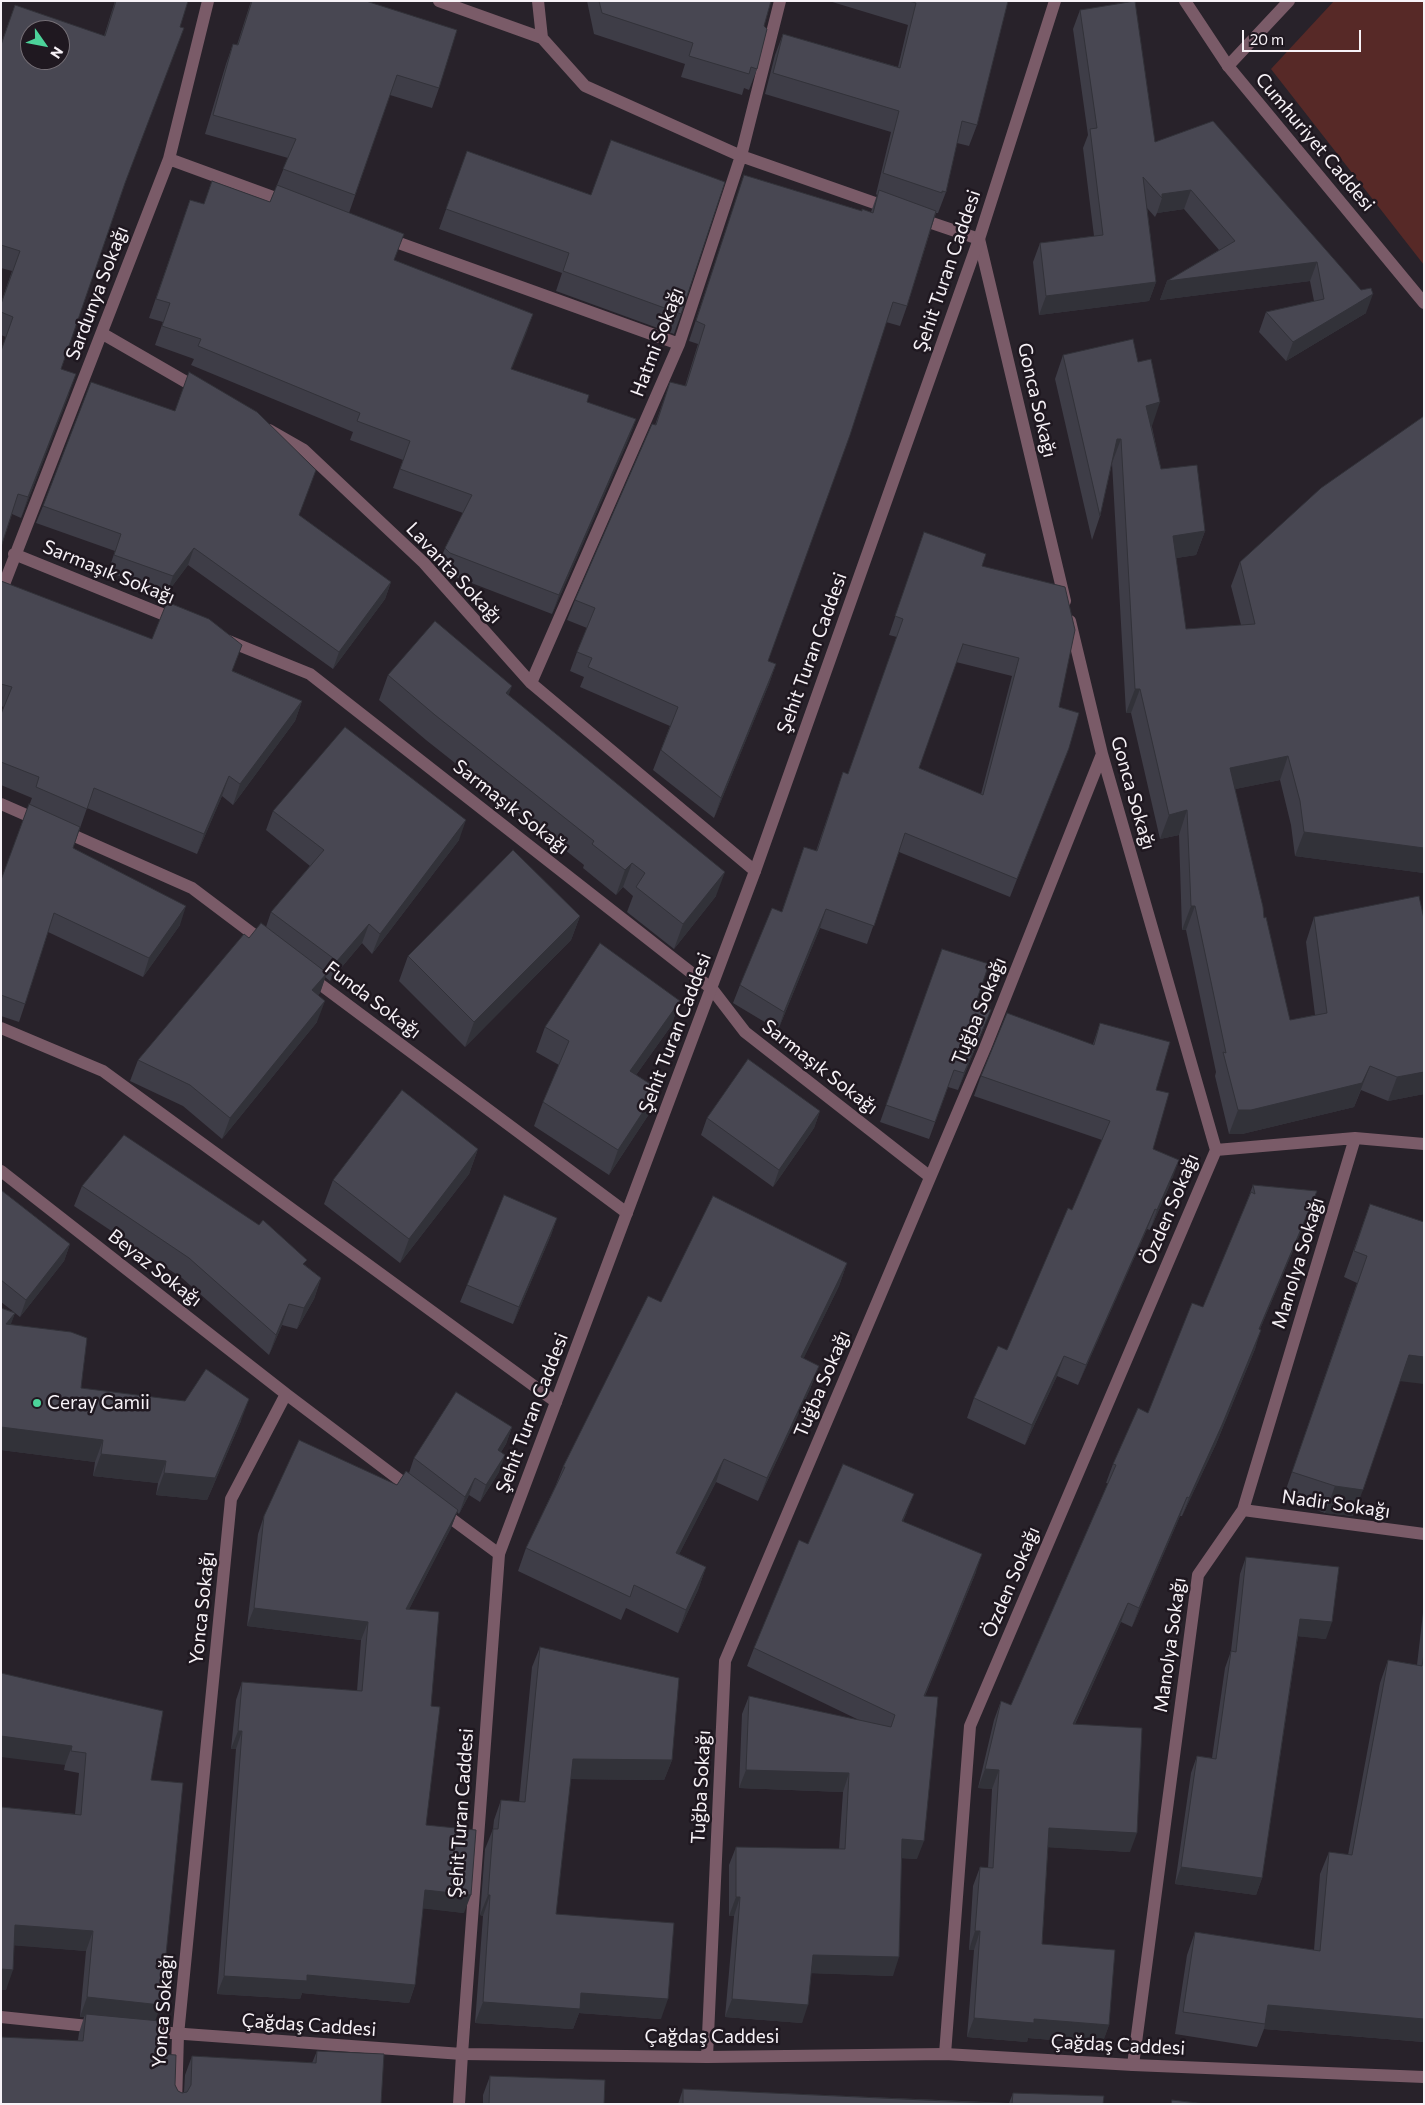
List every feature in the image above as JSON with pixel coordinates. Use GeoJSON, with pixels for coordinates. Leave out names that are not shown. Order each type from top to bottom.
{"type":"FeatureCollection","features":[{"type":"Feature","properties":{"kind":"street","name":"Sardunya Sokağı"},"geometry":{"type":"LineString","coordinates":[[1,592],[14,554],[103,334],[169,159],[208,1]]}},
{"type":"Feature","properties":{"kind":"street"},"geometry":{"type":"LineString","coordinates":[[439,1],[542,38],[585,86],[741,156],[979,239]]}},
{"type":"Feature","properties":{"kind":"street"},"geometry":{"type":"LineString","coordinates":[[538,1],[542,38]]}},
{"type":"Feature","properties":{"kind":"street","name":"Hatmi Sokağı"},"geometry":{"type":"LineString","coordinates":[[531,683],[679,344],[741,156],[780,1]]}},
{"type":"Feature","properties":{"kind":"street","name":"Şehit Turan Caddesi"},"geometry":{"type":"LineString","coordinates":[[459,2104],[499,1554],[755,871],[979,239],[1055,1]]}},
{"type":"Feature","properties":{"kind":"street","name":"Cumhuriyet Caddesi"},"geometry":{"type":"LineString","coordinates":[[1185,1],[1228,66],[1424,303]]}},
{"type":"Feature","properties":{"kind":"street"},"geometry":{"type":"LineString","coordinates":[[1228,66],[1288,1]]}},
{"type":"Feature","properties":{"kind":"street"},"geometry":{"type":"LineString","coordinates":[[169,159],[300,207]]}},
{"type":"Feature","properties":{"kind":"street"},"geometry":{"type":"LineString","coordinates":[[375,234],[679,344]]}},
{"type":"Feature","properties":{"kind":"street","name":"Gonca Sokağı"},"geometry":{"type":"LineString","coordinates":[[979,239],[1102,754],[1216,1150]]}},
{"type":"Feature","properties":{"kind":"street"},"geometry":{"type":"LineString","coordinates":[[103,334],[212,397]]}},
{"type":"Feature","properties":{"kind":"street","name":"Lavanta Sokağı"},"geometry":{"type":"LineString","coordinates":[[254,421],[304,450],[424,563],[531,683],[755,871]]}},
{"type":"Feature","properties":{"kind":"street","name":"Sarmaşık Sokağı"},"geometry":{"type":"LineString","coordinates":[[14,554],[190,625]]}},
{"type":"Feature","properties":{"kind":"street","name":"Sarmaşık Sokağı"},"geometry":{"type":"LineString","coordinates":[[218,636],[310,674],[712,989],[744,1032],[929,1176]]}},
{"type":"Feature","properties":{"kind":"street","name":"Tuğba Sokağı"},"geometry":{"type":"LineString","coordinates":[[707,2057],[725,1661],[929,1176],[985,1048],[1102,754]]}},
{"type":"Feature","properties":{"kind":"street"},"geometry":{"type":"LineString","coordinates":[[1,804],[192,888],[279,953]]}},
{"type":"Feature","properties":{"kind":"street","name":"Funda Sokağı"},"geometry":{"type":"LineString","coordinates":[[302,971],[627,1214]]}},
{"type":"Feature","properties":{"kind":"street"},"geometry":{"type":"LineString","coordinates":[[1,1028],[103,1071],[556,1402]]}},
{"type":"Feature","properties":{"kind":"street"},"geometry":{"type":"LineString","coordinates":[[1216,1150],[1355,1138],[1424,1144]]}},
{"type":"Feature","properties":{"kind":"street","name":"Manolya Sokağı"},"geometry":{"type":"LineString","coordinates":[[1133,2065],[1198,1575],[1243,1510],[1355,1138]]}},
{"type":"Feature","properties":{"kind":"street","name":"Özden Sokağı"},"geometry":{"type":"LineString","coordinates":[[946,2054],[970,1726],[1216,1150]]}},
{"type":"Feature","properties":{"kind":"street","name":"Beyaz Sokağı"},"geometry":{"type":"LineString","coordinates":[[1,1171],[286,1394]]}},
{"type":"Feature","properties":{"kind":"street"},"geometry":{"type":"LineString","coordinates":[[286,1394],[499,1554]]}},
{"type":"Feature","properties":{"kind":"street","name":"Yonca Sokağı"},"geometry":{"type":"LineString","coordinates":[[176,2104],[178,2035],[231,1499],[286,1394]]}},
{"type":"Feature","properties":{"kind":"street","name":"Nadir Sokağı"},"geometry":{"type":"LineString","coordinates":[[1243,1510],[1424,1534]]}},
{"type":"Feature","properties":{"kind":"street"},"geometry":{"type":"LineString","coordinates":[[1,2017],[109,2028]]}},
{"type":"Feature","properties":{"kind":"street","name":"Çağdaş Caddesi"},"geometry":{"type":"LineString","coordinates":[[129,2030],[462,2054],[707,2057],[946,2054],[1133,2065],[1424,2077]]}},
{"type":"Feature","properties":{"kind":"shaded area"},"geometry":{"type":"Polygon","coordinates":[[[1334,1],[1424,1],[1424,265],[1271,69],[1334,1]]]}},
{"type":"Feature","properties":{"kind":"building"},"geometry":{"type":"Polygon","coordinates":[[[116,1],[188,1],[180,27],[184,28],[125,183],[61,369],[76,374],[28,497],[18,494],[1,547],[1,351],[13,317],[1,312],[1,304],[20,251],[1,245],[1,45],[15,5],[59,20],[20,20],[20,70],[70,70],[70,24],[105,36],[116,1]]]}},
{"type":"Feature","properties":{"kind":"building"},"geometry":{"type":"Polygon","coordinates":[[[252,1],[366,1],[457,30],[439,88],[397,75],[355,195],[283,169],[296,139],[213,115],[233,44],[238,45],[252,1]]]}},
{"type":"Feature","properties":{"kind":"building"},"geometry":{"type":"Polygon","coordinates":[[[599,1],[771,1],[764,26],[767,29],[757,69],[751,67],[749,74],[689,56],[693,43],[602,13],[599,1]]]}},
{"type":"Feature","properties":{"kind":"building"},"geometry":{"type":"Polygon","coordinates":[[[909,1],[1008,1],[977,125],[962,121],[946,192],[942,191],[942,193],[883,173],[899,111],[773,73],[783,34],[900,68],[916,3],[909,1]]]}},
{"type":"Feature","properties":{"kind":"building"},"geometry":{"type":"Polygon","coordinates":[[[1135,1],[1155,142],[1213,121],[1361,290],[1371,288],[1373,294],[1293,342],[1266,312],[1324,299],[1317,262],[1167,281],[1235,241],[1191,190],[1162,194],[1162,198],[1143,177],[1156,282],[1046,296],[1040,243],[1103,235],[1090,129],[1097,128],[1080,10],[1135,1]]]}},
{"type":"Feature","properties":{"kind":"building"},"geometry":{"type":"Polygon","coordinates":[[[611,140],[725,182],[681,314],[563,271],[569,253],[446,209],[467,151],[591,195],[611,140]]]}},
{"type":"Feature","properties":{"kind":"building"},"geometry":{"type":"Polygon","coordinates":[[[744,175],[862,211],[862,209],[873,213],[879,190],[936,211],[907,306],[893,302],[850,435],[768,661],[776,664],[721,798],[661,750],[678,707],[588,667],[592,658],[577,652],[595,608],[575,600],[652,424],[656,425],[670,382],[686,386],[705,325],[696,321],[744,175]]]}},
{"type":"Feature","properties":{"kind":"building"},"geometry":{"type":"Polygon","coordinates":[[[212,181],[270,202],[277,185],[404,234],[394,260],[533,314],[511,369],[589,395],[587,402],[636,419],[559,595],[450,553],[445,548],[472,495],[400,469],[410,441],[357,421],[360,413],[198,346],[201,339],[162,326],[170,303],[156,299],[190,200],[204,204],[212,181]]]}},
{"type":"Feature","properties":{"kind":"building"},"geometry":{"type":"Polygon","coordinates":[[[1133,339],[1138,362],[1151,359],[1160,402],[1146,406],[1161,469],[1197,465],[1205,531],[1173,536],[1186,629],[1255,624],[1240,562],[1321,488],[1424,416],[1424,848],[1304,832],[1300,801],[1288,756],[1230,768],[1264,918],[1266,917],[1290,1020],[1327,1013],[1314,917],[1419,896],[1424,919],[1424,1072],[1397,1077],[1370,1066],[1362,1083],[1251,1110],[1238,1110],[1223,1052],[1226,1053],[1195,906],[1191,906],[1187,810],[1169,815],[1140,689],[1135,689],[1121,439],[1117,439],[1100,516],[1063,355],[1133,339]]]}},
{"type":"Feature","properties":{"kind":"building"},"geometry":{"type":"Polygon","coordinates":[[[189,372],[257,412],[316,470],[299,515],[391,582],[339,652],[194,548],[173,576],[114,555],[121,534],[43,506],[91,382],[175,411],[189,372]]]}},
{"type":"Feature","properties":{"kind":"building"},"geometry":{"type":"Polygon","coordinates":[[[924,532],[986,554],[982,566],[1065,587],[1075,630],[1059,707],[1079,713],[1069,748],[1017,879],[905,833],[874,926],[826,909],[784,1012],[740,985],[772,908],[782,912],[804,847],[817,851],[843,772],[848,774],[903,619],[895,616],[924,532]],[[963,644],[919,768],[983,795],[1019,658],[963,644]]]}},
{"type":"Feature","properties":{"kind":"building"},"geometry":{"type":"Polygon","coordinates":[[[1,581],[152,639],[167,602],[209,619],[242,645],[232,671],[302,701],[240,784],[229,776],[204,834],[94,788],[87,809],[36,787],[39,777],[1,762],[1,714],[12,687],[1,684],[1,581]]]}},
{"type":"Feature","properties":{"kind":"building"},"geometry":{"type":"Polygon","coordinates":[[[435,621],[512,686],[506,693],[725,872],[683,924],[636,887],[645,873],[632,863],[625,870],[592,844],[594,841],[435,715],[388,675],[435,621]]]}},
{"type":"Feature","properties":{"kind":"building"},"geometry":{"type":"Polygon","coordinates":[[[345,727],[466,820],[380,934],[369,924],[337,961],[271,912],[324,850],[273,811],[345,727]]]}},
{"type":"Feature","properties":{"kind":"building"},"geometry":{"type":"Polygon","coordinates":[[[29,804],[80,827],[73,848],[186,906],[149,958],[54,913],[25,1004],[1,995],[1,880],[29,804]]]}},
{"type":"Feature","properties":{"kind":"building"},"geometry":{"type":"Polygon","coordinates":[[[513,850],[580,916],[474,1022],[408,956],[513,850]]]}},
{"type":"Feature","properties":{"kind":"building"},"geometry":{"type":"Polygon","coordinates":[[[261,923],[327,973],[312,990],[325,1001],[230,1118],[190,1085],[138,1060],[244,934],[249,938],[261,923]]]}},
{"type":"Feature","properties":{"kind":"building"},"geometry":{"type":"Polygon","coordinates":[[[600,943],[680,1001],[630,1071],[658,1089],[618,1150],[543,1102],[569,1041],[545,1027],[600,943]]]}},
{"type":"Feature","properties":{"kind":"building"},"geometry":{"type":"Polygon","coordinates":[[[942,949],[989,964],[975,1005],[991,1010],[964,1073],[954,1070],[935,1122],[886,1105],[942,949]]]}},
{"type":"Feature","properties":{"kind":"building"},"geometry":{"type":"Polygon","coordinates":[[[1007,1013],[1094,1045],[1100,1023],[1170,1042],[1156,1090],[1169,1093],[1153,1149],[1179,1160],[1157,1210],[1155,1209],[1086,1365],[1064,1356],[1032,1425],[974,1398],[998,1346],[1007,1350],[1068,1208],[1072,1210],[1110,1121],[981,1076],[1007,1013]]]}},
{"type":"Feature","properties":{"kind":"building"},"geometry":{"type":"Polygon","coordinates":[[[748,1059],[820,1111],[779,1170],[707,1118],[748,1059]]]}},
{"type":"Feature","properties":{"kind":"building"},"geometry":{"type":"Polygon","coordinates":[[[402,1090],[478,1149],[409,1239],[333,1180],[402,1090]]]}},
{"type":"Feature","properties":{"kind":"building"},"geometry":{"type":"Polygon","coordinates":[[[124,1135],[259,1225],[263,1220],[307,1260],[303,1264],[321,1278],[304,1308],[289,1304],[276,1335],[189,1258],[82,1186],[124,1135]]]}},
{"type":"Feature","properties":{"kind":"building"},"geometry":{"type":"Polygon","coordinates":[[[1253,1185],[1317,1191],[1259,1329],[1261,1330],[1222,1425],[1189,1498],[1187,1497],[1139,1608],[1128,1603],[1073,1724],[1142,1728],[1137,1833],[1049,1828],[1042,1944],[1115,1950],[1109,2025],[1034,2019],[1034,2023],[974,2018],[980,1931],[975,1931],[980,1867],[993,1868],[999,1770],[985,1769],[1001,1701],[1011,1705],[1116,1465],[1113,1464],[1138,1408],[1148,1413],[1192,1303],[1203,1307],[1251,1192],[1255,1194],[1253,1185]]]}},
{"type":"Feature","properties":{"kind":"building"},"geometry":{"type":"Polygon","coordinates":[[[1,1190],[70,1244],[26,1300],[1,1280],[1,1190]]]}},
{"type":"Feature","properties":{"kind":"building"},"geometry":{"type":"Polygon","coordinates":[[[504,1195],[557,1218],[519,1307],[467,1285],[504,1195]]]}},
{"type":"Feature","properties":{"kind":"building"},"geometry":{"type":"Polygon","coordinates":[[[713,1196],[847,1263],[801,1357],[819,1366],[767,1478],[724,1459],[676,1553],[706,1567],[686,1610],[634,1585],[630,1597],[526,1548],[565,1467],[563,1467],[648,1296],[661,1302],[713,1196]]]}},
{"type":"Feature","properties":{"kind":"building"},"geometry":{"type":"Polygon","coordinates":[[[1370,1204],[1424,1222],[1424,1357],[1409,1355],[1363,1490],[1335,1486],[1292,1472],[1367,1256],[1354,1251],[1370,1204]]]}},
{"type":"Feature","properties":{"kind":"building"},"geometry":{"type":"Polygon","coordinates":[[[1,1308],[15,1313],[6,1324],[71,1332],[87,1338],[81,1388],[185,1401],[206,1369],[249,1399],[215,1478],[164,1473],[166,1461],[101,1454],[103,1440],[1,1427],[1,1308]]]}},
{"type":"Feature","properties":{"kind":"building"},"geometry":{"type":"Polygon","coordinates":[[[456,1392],[512,1427],[498,1450],[505,1455],[486,1485],[475,1478],[465,1497],[414,1458],[456,1392]]]}},
{"type":"Feature","properties":{"kind":"building"},"geometry":{"type":"Polygon","coordinates":[[[299,1440],[397,1485],[406,1471],[458,1510],[406,1609],[439,1612],[431,1706],[440,1707],[426,1825],[476,1830],[471,1895],[425,1890],[415,1985],[307,1975],[307,1981],[224,1976],[242,1731],[238,1731],[242,1682],[362,1691],[368,1622],[254,1608],[264,1516],[299,1440]]]}},
{"type":"Feature","properties":{"kind":"building"},"geometry":{"type":"Polygon","coordinates":[[[843,1464],[914,1494],[902,1521],[982,1554],[924,1696],[938,1697],[924,1841],[902,1839],[899,1957],[813,1955],[808,2005],[732,1999],[740,1897],[736,1897],[736,1847],[845,1849],[849,1773],[746,1770],[749,1696],[891,1727],[895,1715],[754,1648],[799,1540],[808,1544],[843,1464]]]}},
{"type":"Feature","properties":{"kind":"building"},"geometry":{"type":"Polygon","coordinates":[[[1246,1557],[1339,1567],[1332,1622],[1300,1619],[1262,1878],[1181,1867],[1197,1756],[1216,1759],[1231,1651],[1236,1652],[1246,1557]]]}},
{"type":"Feature","properties":{"kind":"building"},"geometry":{"type":"Polygon","coordinates":[[[540,1647],[679,1678],[672,1760],[573,1759],[556,1914],[674,1923],[668,1999],[581,1993],[580,2009],[483,2002],[493,1829],[498,1829],[501,1800],[525,1802],[540,1647]]]}},
{"type":"Feature","properties":{"kind":"building"},"geometry":{"type":"Polygon","coordinates":[[[1424,1654],[1424,2019],[1268,2005],[1265,2024],[1183,2012],[1195,1932],[1320,1951],[1329,1852],[1352,1855],[1388,1660],[1422,1666],[1424,1654]]]}},
{"type":"Feature","properties":{"kind":"building"},"geometry":{"type":"Polygon","coordinates":[[[1,1673],[163,1711],[151,1780],[183,1783],[161,2005],[87,1997],[93,1931],[15,1925],[13,1970],[1,1969],[1,1807],[81,1815],[86,1753],[71,1751],[72,1746],[1,1736],[1,1673]]]}},
{"type":"Feature","properties":{"kind":"building"},"geometry":{"type":"Polygon","coordinates":[[[86,2014],[160,2021],[157,2045],[162,2045],[162,2054],[176,2055],[175,2085],[178,2091],[182,2093],[187,2092],[191,2085],[192,2056],[316,2063],[317,2051],[384,2054],[381,2104],[1,2104],[1,2037],[83,2041],[86,2014]]]}},
{"type":"Feature","properties":{"kind":"building"},"geometry":{"type":"Polygon","coordinates":[[[490,2076],[605,2080],[604,2104],[489,2104],[490,2076]]]}},
{"type":"Feature","properties":{"kind":"building"},"geometry":{"type":"Polygon","coordinates":[[[683,2089],[1012,2104],[683,2104],[683,2089]]]}},
{"type":"Feature","properties":{"kind":"building"},"geometry":{"type":"Polygon","coordinates":[[[1013,2093],[1104,2096],[1103,2104],[1012,2104],[1013,2093]]]}},
{"type":"Feature","properties":{"kind":"building"},"geometry":{"type":"Polygon","coordinates":[[[1172,2100],[1206,2104],[1171,2104],[1172,2100]]]}},
{"type":"Feature","properties":{"kind":"place","name":"Ceray Camii"},"geometry":{"type":"Point","coordinates":[37,1403]}}]}
